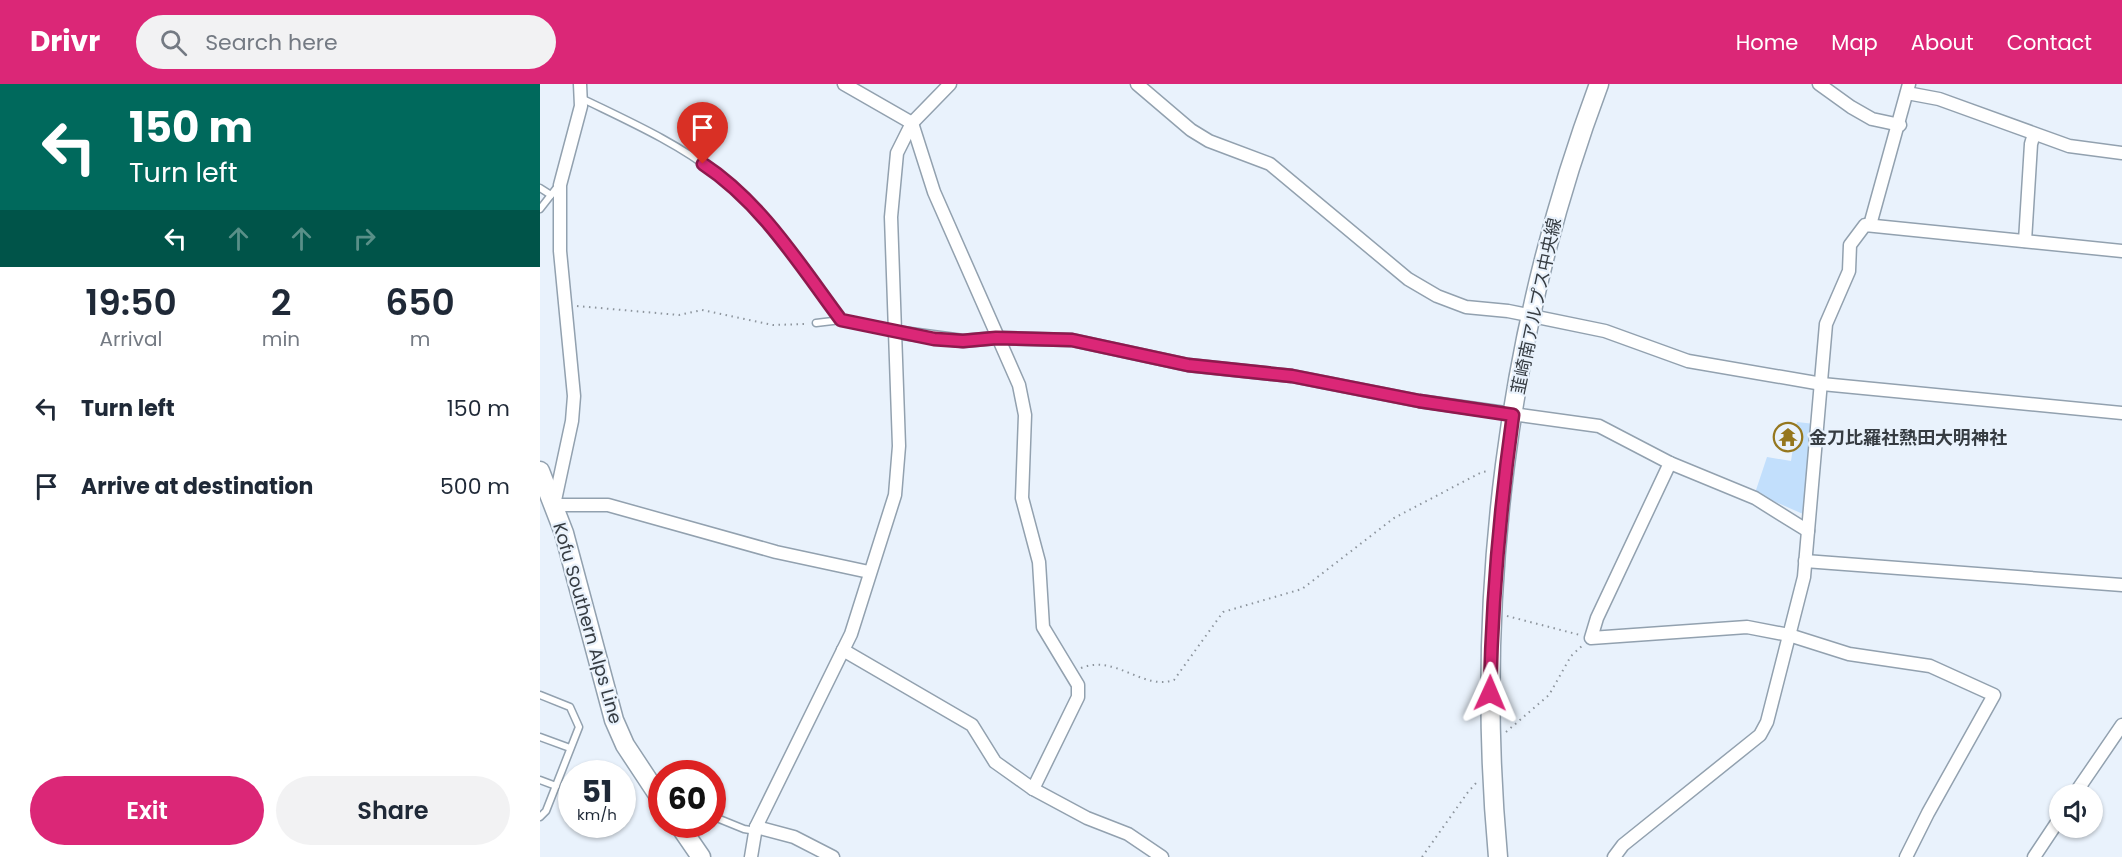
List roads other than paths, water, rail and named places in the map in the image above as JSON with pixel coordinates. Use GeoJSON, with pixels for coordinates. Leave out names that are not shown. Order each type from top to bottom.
{"type":"FeatureCollection","features":[{"type":"Feature","properties":{"kind":"main road","name":"韮崎南アルプス中央線"},"geometry":{"type":"LineString","coordinates":[[1498,857],[1492,778],[1490,693],[1492,615],[1505,469],[1531,316],[1559,204],[1599,84]]}},
{"type":"Feature","properties":{"kind":"main road","name":"Kofu Southern Alps Line"},"geometry":{"type":"LineString","coordinates":[[540,471],[564,533],[614,720],[625,745],[648,781]]}},
{"type":"Feature","properties":{"kind":"main road"},"geometry":{"type":"LineString","coordinates":[[688,838],[701,857]]}},
{"type":"Feature","properties":{"kind":"street"},"geometry":{"type":"LineString","coordinates":[[580,84],[581,98],[555,190],[574,396],[572,421],[554,505],[608,505],[776,552],[869,572]]}},
{"type":"Feature","properties":{"kind":"street"},"geometry":{"type":"LineString","coordinates":[[844,84],[912,123],[934,192],[996,338],[1019,386],[1025,415],[1022,498],[1039,562],[1043,627],[1078,685],[1078,697],[1033,789]]}},
{"type":"Feature","properties":{"kind":"street"},"geometry":{"type":"LineString","coordinates":[[751,857],[756,829],[851,634],[895,495],[898,446],[891,217],[897,153],[912,123],[950,84]]}},
{"type":"Feature","properties":{"kind":"street"},"geometry":{"type":"LineString","coordinates":[[1137,84],[1191,130],[1209,141],[1270,164],[1408,279],[1437,296],[1466,308],[1531,316],[1605,331],[1689,361],[1822,384],[2122,413]]}},
{"type":"Feature","properties":{"kind":"street"},"geometry":{"type":"LineString","coordinates":[[1819,84],[1872,119],[1900,125]]}},
{"type":"Feature","properties":{"kind":"street"},"geometry":{"type":"LineString","coordinates":[[1870,225],[1900,125],[1908,88],[2069,146],[2122,153]]}},
{"type":"Feature","properties":{"kind":"street"},"geometry":{"type":"LineString","coordinates":[[2025,241],[2031,144],[2034,134]]}},
{"type":"Feature","properties":{"kind":"street"},"geometry":{"type":"LineString","coordinates":[[1614,857],[1623,844],[1760,735],[1767,722],[1804,577],[1826,324],[1849,272],[1850,245],[1865,225],[2122,251]]}},
{"type":"Feature","properties":{"kind":"street"},"geometry":{"type":"LineString","coordinates":[[895,332],[963,341],[996,338],[1072,340],[1188,365],[1292,376],[1419,401],[1599,426],[1670,463],[1755,498],[1808,531]]}},
{"type":"Feature","properties":{"kind":"street"},"geometry":{"type":"LineString","coordinates":[[1670,463],[1597,618],[1591,639],[1747,627],[1789,635],[1849,654],[1930,666],[1994,695],[1906,857]]}},
{"type":"Feature","properties":{"kind":"street"},"geometry":{"type":"LineString","coordinates":[[1805,561],[2122,585]]}},
{"type":"Feature","properties":{"kind":"street"},"geometry":{"type":"LineString","coordinates":[[843,651],[972,724],[995,762],[1033,789],[1087,818],[1128,834],[1162,857]]}},
{"type":"Feature","properties":{"kind":"street"},"geometry":{"type":"LineString","coordinates":[[2082,784],[2122,725]]}},
{"type":"Feature","properties":{"kind":"street"},"geometry":{"type":"LineString","coordinates":[[756,829],[794,837],[833,857]]}},
{"type":"Feature","properties":{"kind":"street"},"geometry":{"type":"LineString","coordinates":[[2034,857],[2049,834]]}},
{"type":"Feature","properties":{"kind":"lane"},"geometry":{"type":"LineString","coordinates":[[581,98],[673,144],[718,174],[780,238],[841,320]]}},
{"type":"Feature","properties":{"kind":"lane"},"geometry":{"type":"LineString","coordinates":[[540,188],[555,190]]}},
{"type":"Feature","properties":{"kind":"lane"},"geometry":{"type":"LineString","coordinates":[[540,209],[555,190]]}},
{"type":"Feature","properties":{"kind":"lane"},"geometry":{"type":"LineString","coordinates":[[816,323],[841,320],[895,332]]}},
{"type":"Feature","properties":{"kind":"lane"},"geometry":{"type":"LineString","coordinates":[[540,695],[570,707],[579,727],[546,811],[540,817]]}},
{"type":"Feature","properties":{"kind":"lane"},"geometry":{"type":"LineString","coordinates":[[540,736],[570,748]]}},
{"type":"Feature","properties":{"kind":"lane"},"geometry":{"type":"LineString","coordinates":[[540,780],[556,786]]}},
{"type":"Feature","properties":{"kind":"lane"},"geometry":{"type":"LineString","coordinates":[[726,822],[744,829],[756,829]]}},
{"type":"Feature","properties":{"kind":"place","name":"金刀比羅社熱田大明神社"},"geometry":{"type":"Point","coordinates":[1788,437]}}]}
